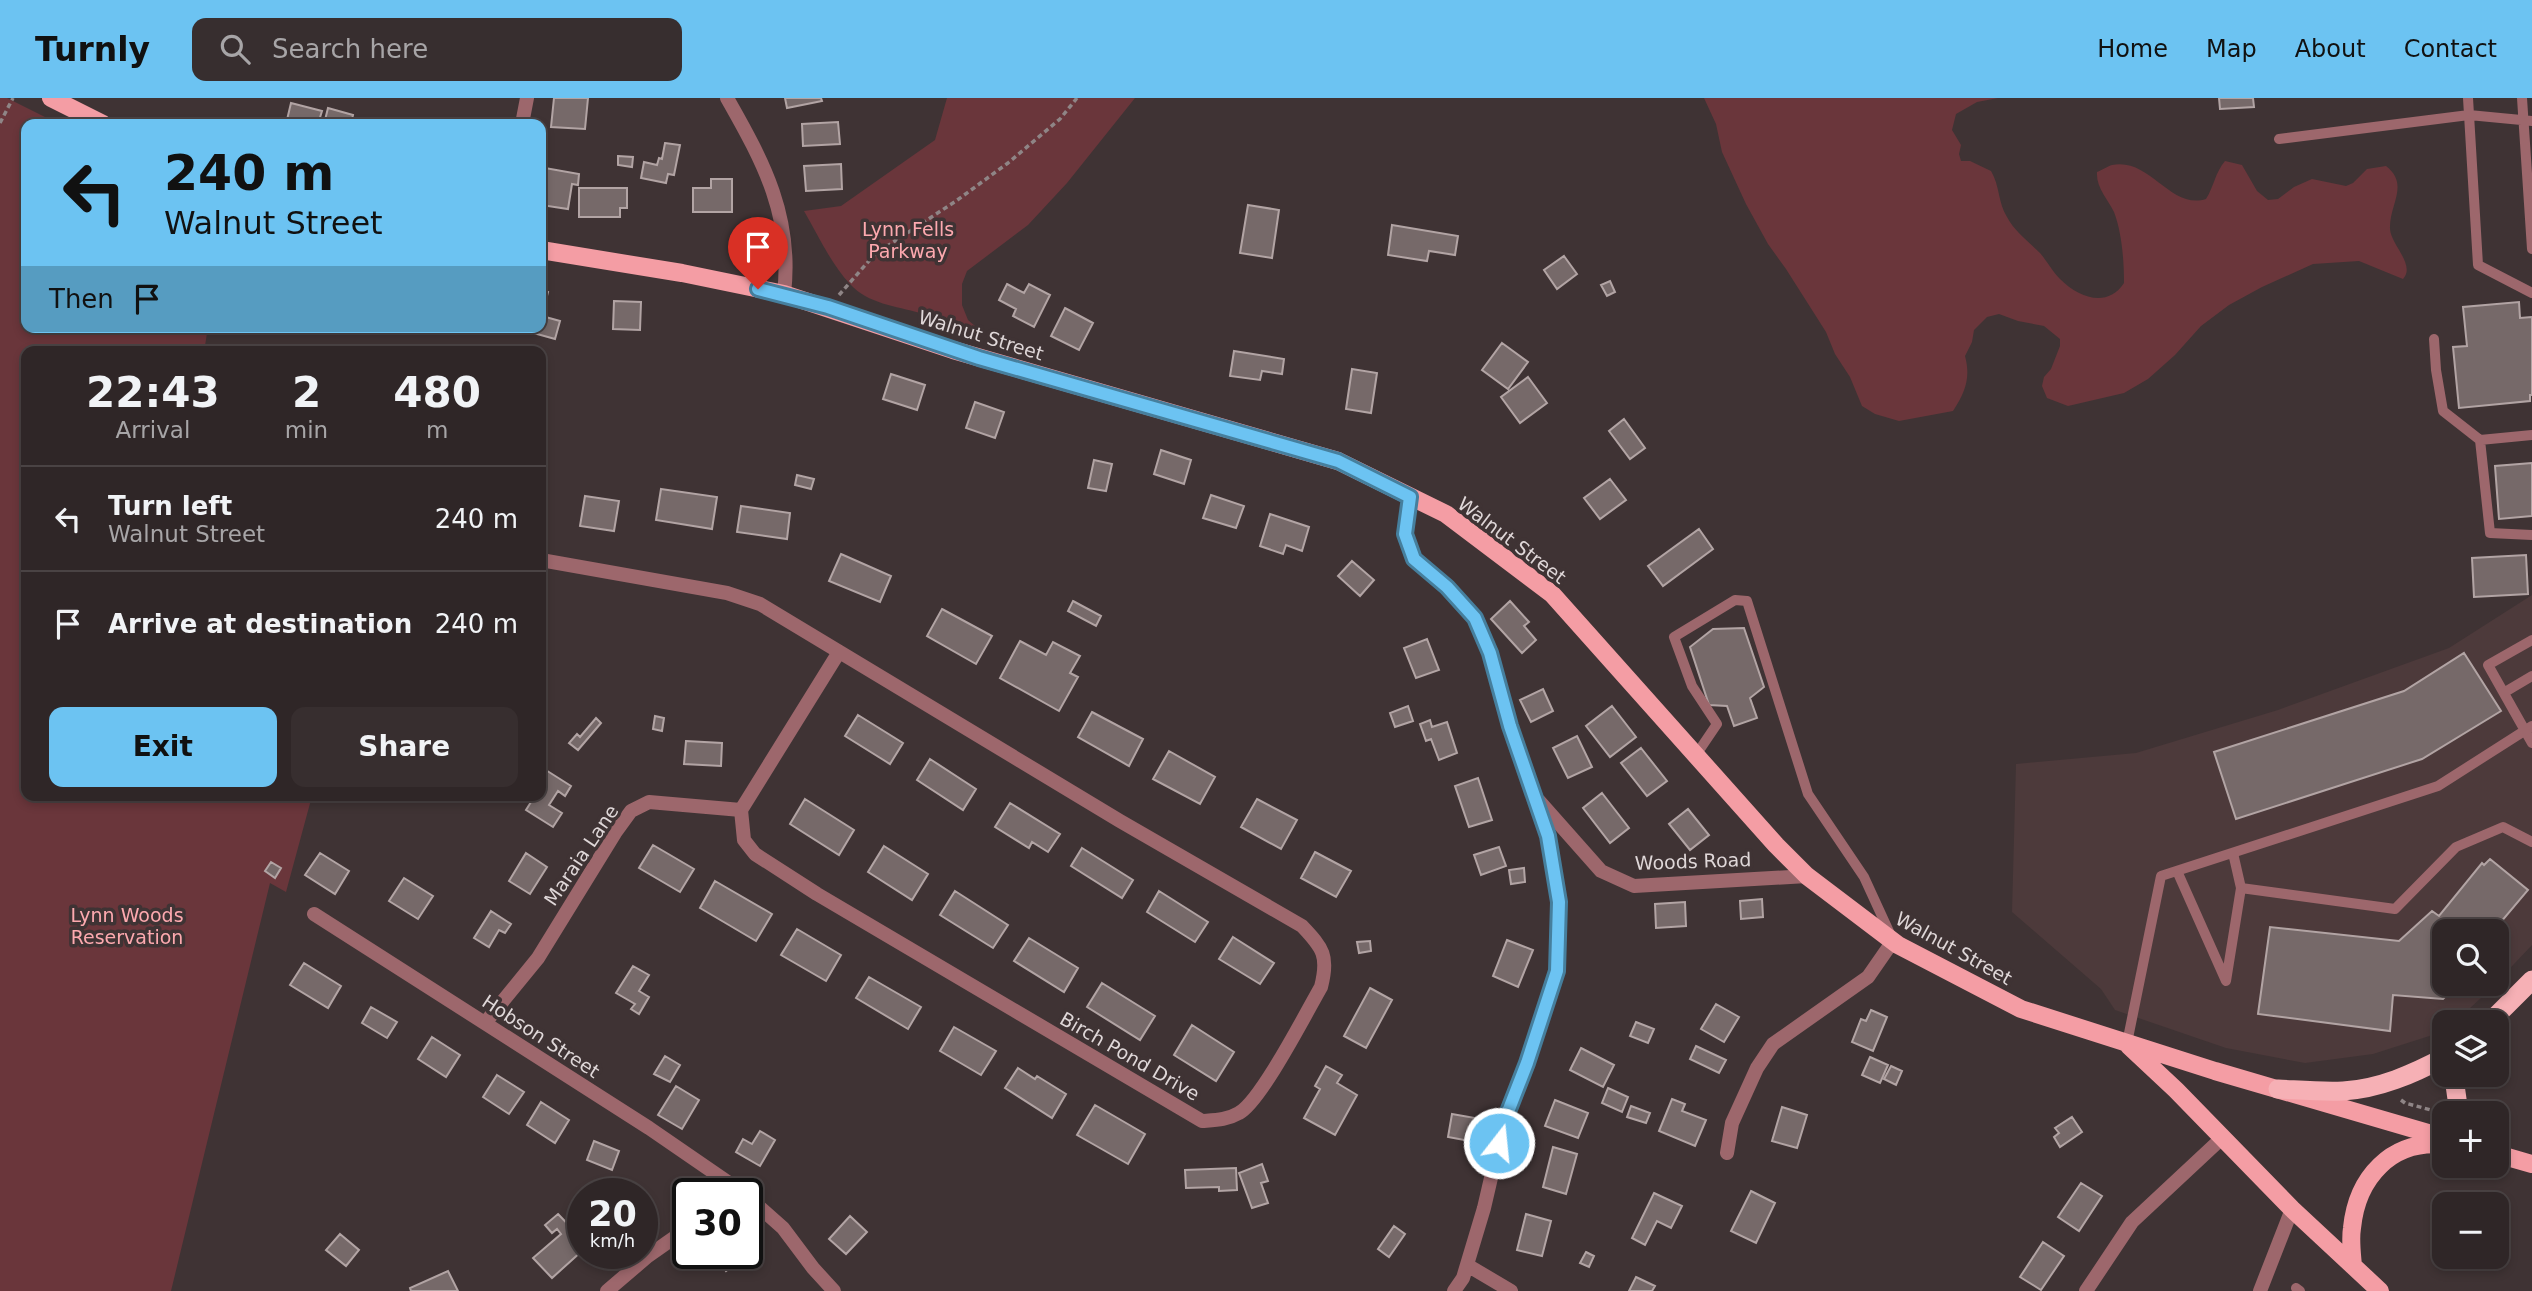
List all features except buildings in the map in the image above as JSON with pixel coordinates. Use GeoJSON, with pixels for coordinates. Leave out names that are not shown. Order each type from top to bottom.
{"type":"FeatureCollection","features":[{"type":"Feature","properties":{"kind":"highway"},"geometry":{"type":"LineString","coordinates":[[2502,1010],[2532,980]]}},
{"type":"Feature","properties":{"kind":"highway"},"geometry":{"type":"LineString","coordinates":[[2278,1089],[2341,1091],[2373,1087],[2432,1064]]}},
{"type":"Feature","properties":{"kind":"main road"},"geometry":{"type":"LineString","coordinates":[[51,98],[93,119]]}},
{"type":"Feature","properties":{"kind":"main road","name":"Walnut Street"},"geometry":{"type":"LineString","coordinates":[[546,251],[682,273],[784,294],[953,350],[1338,461],[1446,514],[1552,594],[1776,845],[1807,876],[1893,941],[2021,1009],[2127,1044],[2432,1134]]}},
{"type":"Feature","properties":{"kind":"main road"},"geometry":{"type":"LineString","coordinates":[[2127,1044],[2292,1209],[2379,1291]]}},
{"type":"Feature","properties":{"kind":"main road"},"geometry":{"type":"LineString","coordinates":[[2353,1266],[2351,1231],[2354,1211],[2369,1176],[2382,1162],[2407,1149],[2432,1146]]}},
{"type":"Feature","properties":{"kind":"main road"},"geometry":{"type":"LineString","coordinates":[[2509,1157],[2532,1164]]}},
{"type":"Feature","properties":{"kind":"street"},"geometry":{"type":"LineString","coordinates":[[523,119],[527,98]]}},
{"type":"Feature","properties":{"kind":"street"},"geometry":{"type":"LineString","coordinates":[[727,98],[753,143],[779,203],[787,267],[784,294]]}},
{"type":"Feature","properties":{"kind":"street"},"geometry":{"type":"LineString","coordinates":[[1410,497],[1405,534],[1414,559],[1447,587],[1475,618],[1490,653],[1510,726],[1548,836],[1559,902],[1557,971],[1527,1063],[1504,1122],[1484,1208],[1463,1278],[1454,1291]]}},
{"type":"Feature","properties":{"kind":"street","name":"Birch Pond Drive"},"geometry":{"type":"LineString","coordinates":[[546,562],[727,593],[760,604],[1120,821],[1302,926],[1321,945],[1326,967],[1321,986],[1258,1093],[1241,1112],[1222,1120],[1202,1121],[853,915],[755,854],[744,840],[741,810]]}},
{"type":"Feature","properties":{"kind":"street"},"geometry":{"type":"LineString","coordinates":[[741,810],[839,652]]}},
{"type":"Feature","properties":{"kind":"street","name":"Woods Road"},"geometry":{"type":"LineString","coordinates":[[1534,795],[1601,871],[1634,886],[1807,876]]}},
{"type":"Feature","properties":{"kind":"street","name":"Maraia Lane"},"geometry":{"type":"LineString","coordinates":[[485,1023],[538,958],[631,811],[649,802],[741,810]]}},
{"type":"Feature","properties":{"kind":"street","name":"Hobson Street"},"geometry":{"type":"LineString","coordinates":[[314,914],[719,1178]]}},
{"type":"Feature","properties":{"kind":"street"},"geometry":{"type":"LineString","coordinates":[[1727,1153],[1732,1123],[1757,1068],[1773,1044],[1868,977],[1893,941]]}},
{"type":"Feature","properties":{"kind":"street"},"geometry":{"type":"LineString","coordinates":[[2086,1291],[2132,1222],[2222,1138]]}},
{"type":"Feature","properties":{"kind":"street"},"geometry":{"type":"LineString","coordinates":[[2260,1291],[2292,1209]]}},
{"type":"Feature","properties":{"kind":"street","name":"Hobson Street"},"geometry":{"type":"LineString","coordinates":[[763,1211],[783,1228],[834,1291]]}},
{"type":"Feature","properties":{"kind":"street"},"geometry":{"type":"LineString","coordinates":[[607,1291],[672,1239]]}},
{"type":"Feature","properties":{"kind":"street"},"geometry":{"type":"LineString","coordinates":[[1467,1265],[1511,1291]]}},
{"type":"Feature","properties":{"kind":"lane"},"geometry":{"type":"LineString","coordinates":[[2469,98],[2478,265],[2532,293]]}},
{"type":"Feature","properties":{"kind":"lane"},"geometry":{"type":"LineString","coordinates":[[2522,98],[2528,122],[2532,248]]}},
{"type":"Feature","properties":{"kind":"lane"},"geometry":{"type":"LineString","coordinates":[[2279,139],[2469,115],[2528,122]]}},
{"type":"Feature","properties":{"kind":"lane"},"geometry":{"type":"LineString","coordinates":[[2434,339],[2443,411],[2480,440],[2532,435]]}},
{"type":"Feature","properties":{"kind":"lane"},"geometry":{"type":"LineString","coordinates":[[2480,440],[2490,533],[2532,535]]}},
{"type":"Feature","properties":{"kind":"lane"},"geometry":{"type":"LineString","coordinates":[[1696,755],[1717,724],[1692,686],[1674,637],[1735,600],[1747,601],[1808,794],[1864,877],[1893,941]]}},
{"type":"Feature","properties":{"kind":"lane"},"geometry":{"type":"LineString","coordinates":[[2532,640],[2488,665],[2529,728],[2532,743]]}},
{"type":"Feature","properties":{"kind":"lane"},"geometry":{"type":"LineString","coordinates":[[2505,692],[2532,676]]}},
{"type":"Feature","properties":{"kind":"lane"},"geometry":{"type":"LineString","coordinates":[[2127,1044],[2161,876],[2438,786],[2529,728]]}},
{"type":"Feature","properties":{"kind":"lane"},"geometry":{"type":"LineString","coordinates":[[2241,888],[2395,909],[2456,847],[2503,827],[2532,842]]}},
{"type":"Feature","properties":{"kind":"lane"},"geometry":{"type":"LineString","coordinates":[[2177,871],[2226,981],[2241,888],[2233,853]]}},
{"type":"Feature","properties":{"kind":"path"},"geometry":{"type":"LineString","coordinates":[[0,123],[13,98]]}},
{"type":"Feature","properties":{"kind":"path"},"geometry":{"type":"LineString","coordinates":[[828,307],[875,254],[1008,163],[1060,119],[1077,98]]}},
{"type":"Feature","properties":{"kind":"path"},"geometry":{"type":"LineString","coordinates":[[2401,1100],[2432,1109]]}},
{"type":"Feature","properties":{"kind":"shaded area"},"geometry":{"type":"Polygon","coordinates":[[[2532,595],[2532,945],[2509,969],[2509,919],[2432,919],[2432,996],[2483,996],[2468,1010],[2432,1010],[2432,1035],[2373,1054],[2305,1063],[2226,1048],[2115,1010],[2101,989],[2012,912],[2016,764],[2136,753],[2278,710],[2449,648],[2532,595]]]}},
{"type":"Feature","properties":{"kind":"green space","name":"Lynn Woods Reservation"},"geometry":{"type":"Polygon","coordinates":[[[0,98],[7,98],[49,119],[21,119],[21,333],[207,333],[205,346],[21,346],[21,801],[311,801],[286,892],[270,883],[171,1291],[0,1291],[0,98]]]}},
{"type":"Feature","properties":{"kind":"green space","name":"Lynn Fells Parkway"},"geometry":{"type":"Polygon","coordinates":[[[947,98],[1135,98],[1067,183],[1028,225],[967,271],[962,284],[962,305],[968,320],[982,332],[883,303],[857,291],[837,268],[804,211],[841,206],[935,140],[947,98]]]}},
{"type":"Feature","properties":{"kind":"green space"},"geometry":{"type":"Polygon","coordinates":[[[1704,98],[1998,98],[1977,102],[1956,114],[1952,130],[1961,145],[1961,161],[1970,161],[1991,171],[2004,212],[2014,227],[2040,253],[2060,279],[2075,291],[2092,297],[2109,296],[2124,283],[2117,220],[2097,178],[2097,172],[2112,165],[2138,168],[2170,191],[2193,200],[2206,199],[2225,161],[2242,165],[2257,191],[2268,200],[2278,199],[2294,187],[2312,179],[2346,186],[2367,169],[2386,166],[2397,180],[2397,195],[2390,229],[2405,261],[2406,273],[2403,279],[2359,261],[2313,264],[2229,305],[2201,326],[2175,355],[2148,379],[2124,393],[2068,406],[2047,398],[2042,386],[2060,346],[2060,339],[2044,326],[1999,314],[1987,317],[1974,330],[1965,356],[1966,385],[1953,411],[1899,421],[1875,414],[1862,406],[1826,332],[1768,244],[1746,204],[1722,152],[1716,124],[1704,98]]]}},
{"type":"Feature","properties":{"kind":"route"},"geometry":{"type":"LineString","coordinates":[[758,289],[828,307],[979,358],[1338,461],[1410,497],[1405,534],[1414,559],[1447,587],[1475,618],[1490,653],[1510,726],[1548,836],[1559,902],[1557,971],[1499,1143]]}}]}
